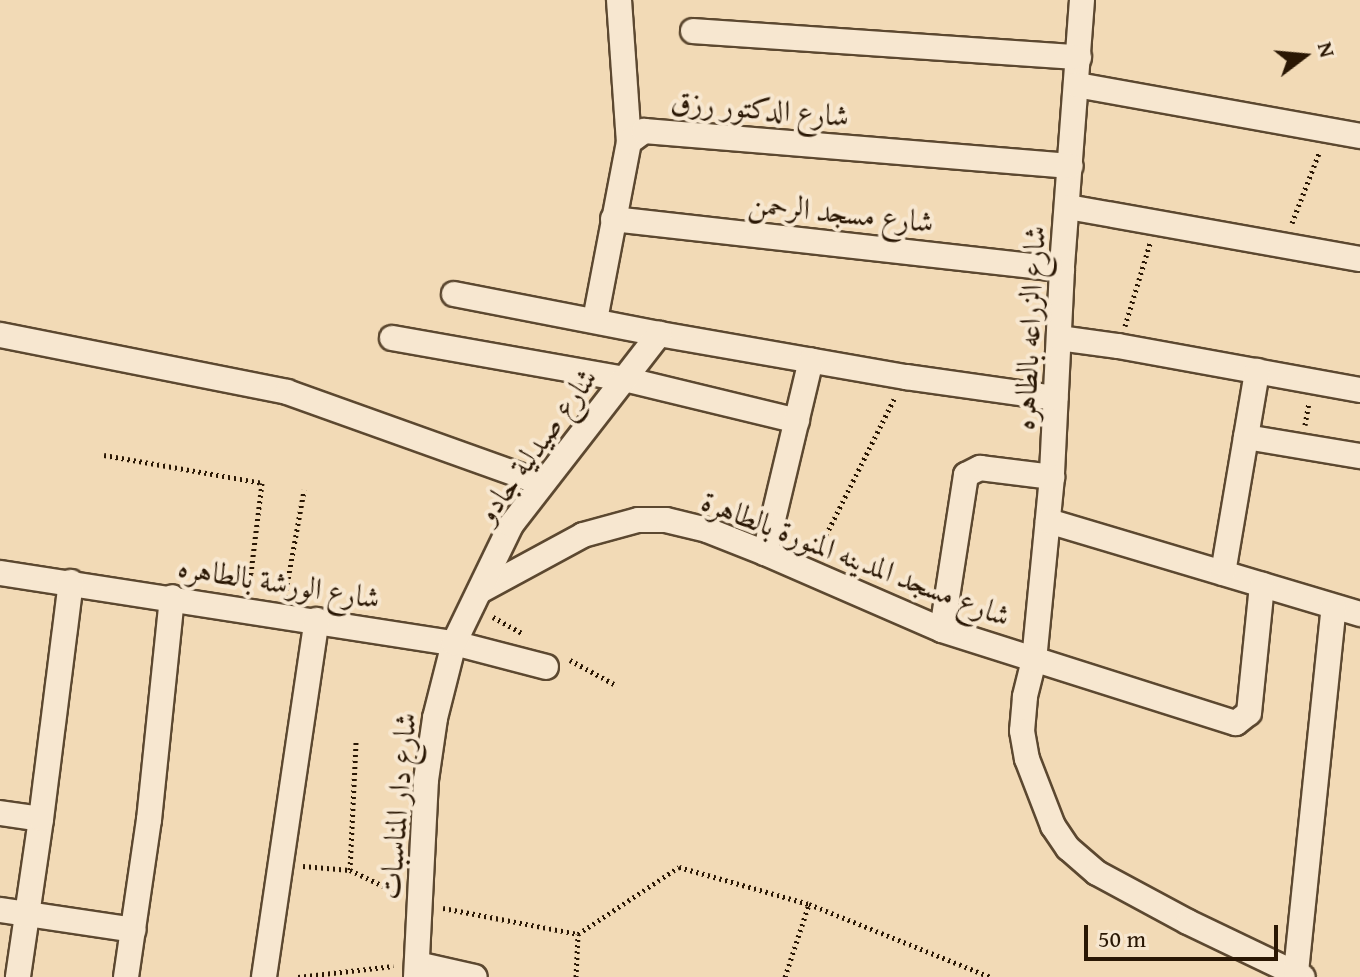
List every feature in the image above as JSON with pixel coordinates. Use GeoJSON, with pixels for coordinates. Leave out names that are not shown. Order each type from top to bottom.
{"type":"FeatureCollection","features":[{"type":"Feature","properties":{"kind":"street"},"geometry":{"type":"LineString","coordinates":[[595,320],[629,142],[619,0]]}},
{"type":"Feature","properties":{"kind":"street","name":"شارع الزراعه بالطاهره"},"geometry":{"type":"LineString","coordinates":[[1082,0],[1062,269],[1052,477],[1034,660],[1025,697],[1022,731],[1027,759],[1053,826],[1068,848],[1127,892],[1299,974]]}},
{"type":"Feature","properties":{"kind":"street"},"geometry":{"type":"LineString","coordinates":[[693,31],[1079,57]]}},
{"type":"Feature","properties":{"kind":"street"},"geometry":{"type":"LineString","coordinates":[[1077,85],[1360,136]]}},
{"type":"Feature","properties":{"kind":"street","name":"شارع الدكتور رزق"},"geometry":{"type":"LineString","coordinates":[[629,142],[634,135],[652,131],[1071,166]]}},
{"type":"Feature","properties":{"kind":"street"},"geometry":{"type":"LineString","coordinates":[[1068,207],[1360,259]]}},
{"type":"Feature","properties":{"kind":"street","name":"شارع مسجد الرحمن"},"geometry":{"type":"LineString","coordinates":[[613,219],[1062,269]]}},
{"type":"Feature","properties":{"kind":"street"},"geometry":{"type":"LineString","coordinates":[[454,294],[906,377],[1056,398]]}},
{"type":"Feature","properties":{"kind":"street","name":"شارع صيدلية جادو"},"geometry":{"type":"LineString","coordinates":[[454,643],[511,525],[659,334]]}},
{"type":"Feature","properties":{"kind":"street"},"geometry":{"type":"LineString","coordinates":[[0,335],[287,392],[541,483]]}},
{"type":"Feature","properties":{"kind":"street"},"geometry":{"type":"LineString","coordinates":[[392,338],[624,379],[797,421]]}},
{"type":"Feature","properties":{"kind":"street"},"geometry":{"type":"LineString","coordinates":[[1059,338],[1360,390]]}},
{"type":"Feature","properties":{"kind":"street"},"geometry":{"type":"LineString","coordinates":[[765,553],[811,360]]}},
{"type":"Feature","properties":{"kind":"street"},"geometry":{"type":"LineString","coordinates":[[1223,573],[1257,371]]}},
{"type":"Feature","properties":{"kind":"street"},"geometry":{"type":"LineString","coordinates":[[1246,437],[1360,456]]}},
{"type":"Feature","properties":{"kind":"street"},"geometry":{"type":"LineString","coordinates":[[942,630],[966,475],[972,469],[980,468],[1052,477]]}},
{"type":"Feature","properties":{"kind":"street","name":"شارع مسجد المدينه المنورة بالطاهرة"},"geometry":{"type":"LineString","coordinates":[[480,591],[583,535],[638,520],[666,520],[707,530],[765,553],[942,630],[1227,722],[1241,722],[1249,713],[1262,585]]}},
{"type":"Feature","properties":{"kind":"street"},"geometry":{"type":"LineString","coordinates":[[1048,521],[1360,614]]}},
{"type":"Feature","properties":{"kind":"street","name":"شارع الورشة بالطاهره"},"geometry":{"type":"LineString","coordinates":[[0,573],[172,597],[454,643],[546,667]]}},
{"type":"Feature","properties":{"kind":"street"},"geometry":{"type":"LineString","coordinates":[[18,977],[71,582]]}},
{"type":"Feature","properties":{"kind":"street"},"geometry":{"type":"LineString","coordinates":[[126,977],[156,757],[172,597]]}},
{"type":"Feature","properties":{"kind":"street"},"geometry":{"type":"LineString","coordinates":[[1299,974],[1334,607]]}},
{"type":"Feature","properties":{"kind":"street"},"geometry":{"type":"LineString","coordinates":[[264,977],[317,620]]}},
{"type":"Feature","properties":{"kind":"street","name":"شارع دار المناسبات"},"geometry":{"type":"LineString","coordinates":[[416,970],[426,780],[435,718],[454,643]]}},
{"type":"Feature","properties":{"kind":"street"},"geometry":{"type":"LineString","coordinates":[[0,813],[41,819]]}},
{"type":"Feature","properties":{"kind":"street"},"geometry":{"type":"LineString","coordinates":[[0,910],[134,930]]}},
{"type":"Feature","properties":{"kind":"street"},"geometry":{"type":"LineString","coordinates":[[416,970],[475,977]]}},
{"type":"Feature","properties":{"kind":"path"},"geometry":{"type":"LineString","coordinates":[[1284,246],[1327,130]]}},
{"type":"Feature","properties":{"kind":"path"},"geometry":{"type":"LineString","coordinates":[[1118,346],[1156,223]]}},
{"type":"Feature","properties":{"kind":"path"},"geometry":{"type":"LineString","coordinates":[[806,573],[906,377]]}},
{"type":"Feature","properties":{"kind":"path"},"geometry":{"type":"LineString","coordinates":[[1301,445],[1312,381]]}},
{"type":"Feature","properties":{"kind":"path"},"geometry":{"type":"LineString","coordinates":[[104,455],[262,483],[251,573],[233,607]]}},
{"type":"Feature","properties":{"kind":"path"},"geometry":{"type":"LineString","coordinates":[[282,614],[304,490]]}},
{"type":"Feature","properties":{"kind":"path"},"geometry":{"type":"LineString","coordinates":[[350,870],[356,741]]}},
{"type":"Feature","properties":{"kind":"path"},"geometry":{"type":"LineString","coordinates":[[280,863],[350,870],[419,903],[578,934],[679,867],[809,904],[991,977]]}},
{"type":"Feature","properties":{"kind":"path"},"geometry":{"type":"LineString","coordinates":[[785,977],[809,904]]}},
{"type":"Feature","properties":{"kind":"path"},"geometry":{"type":"LineString","coordinates":[[576,977],[578,934]]}},
{"type":"Feature","properties":{"kind":"path"},"geometry":{"type":"LineString","coordinates":[[298,977],[416,970]]}}]}
